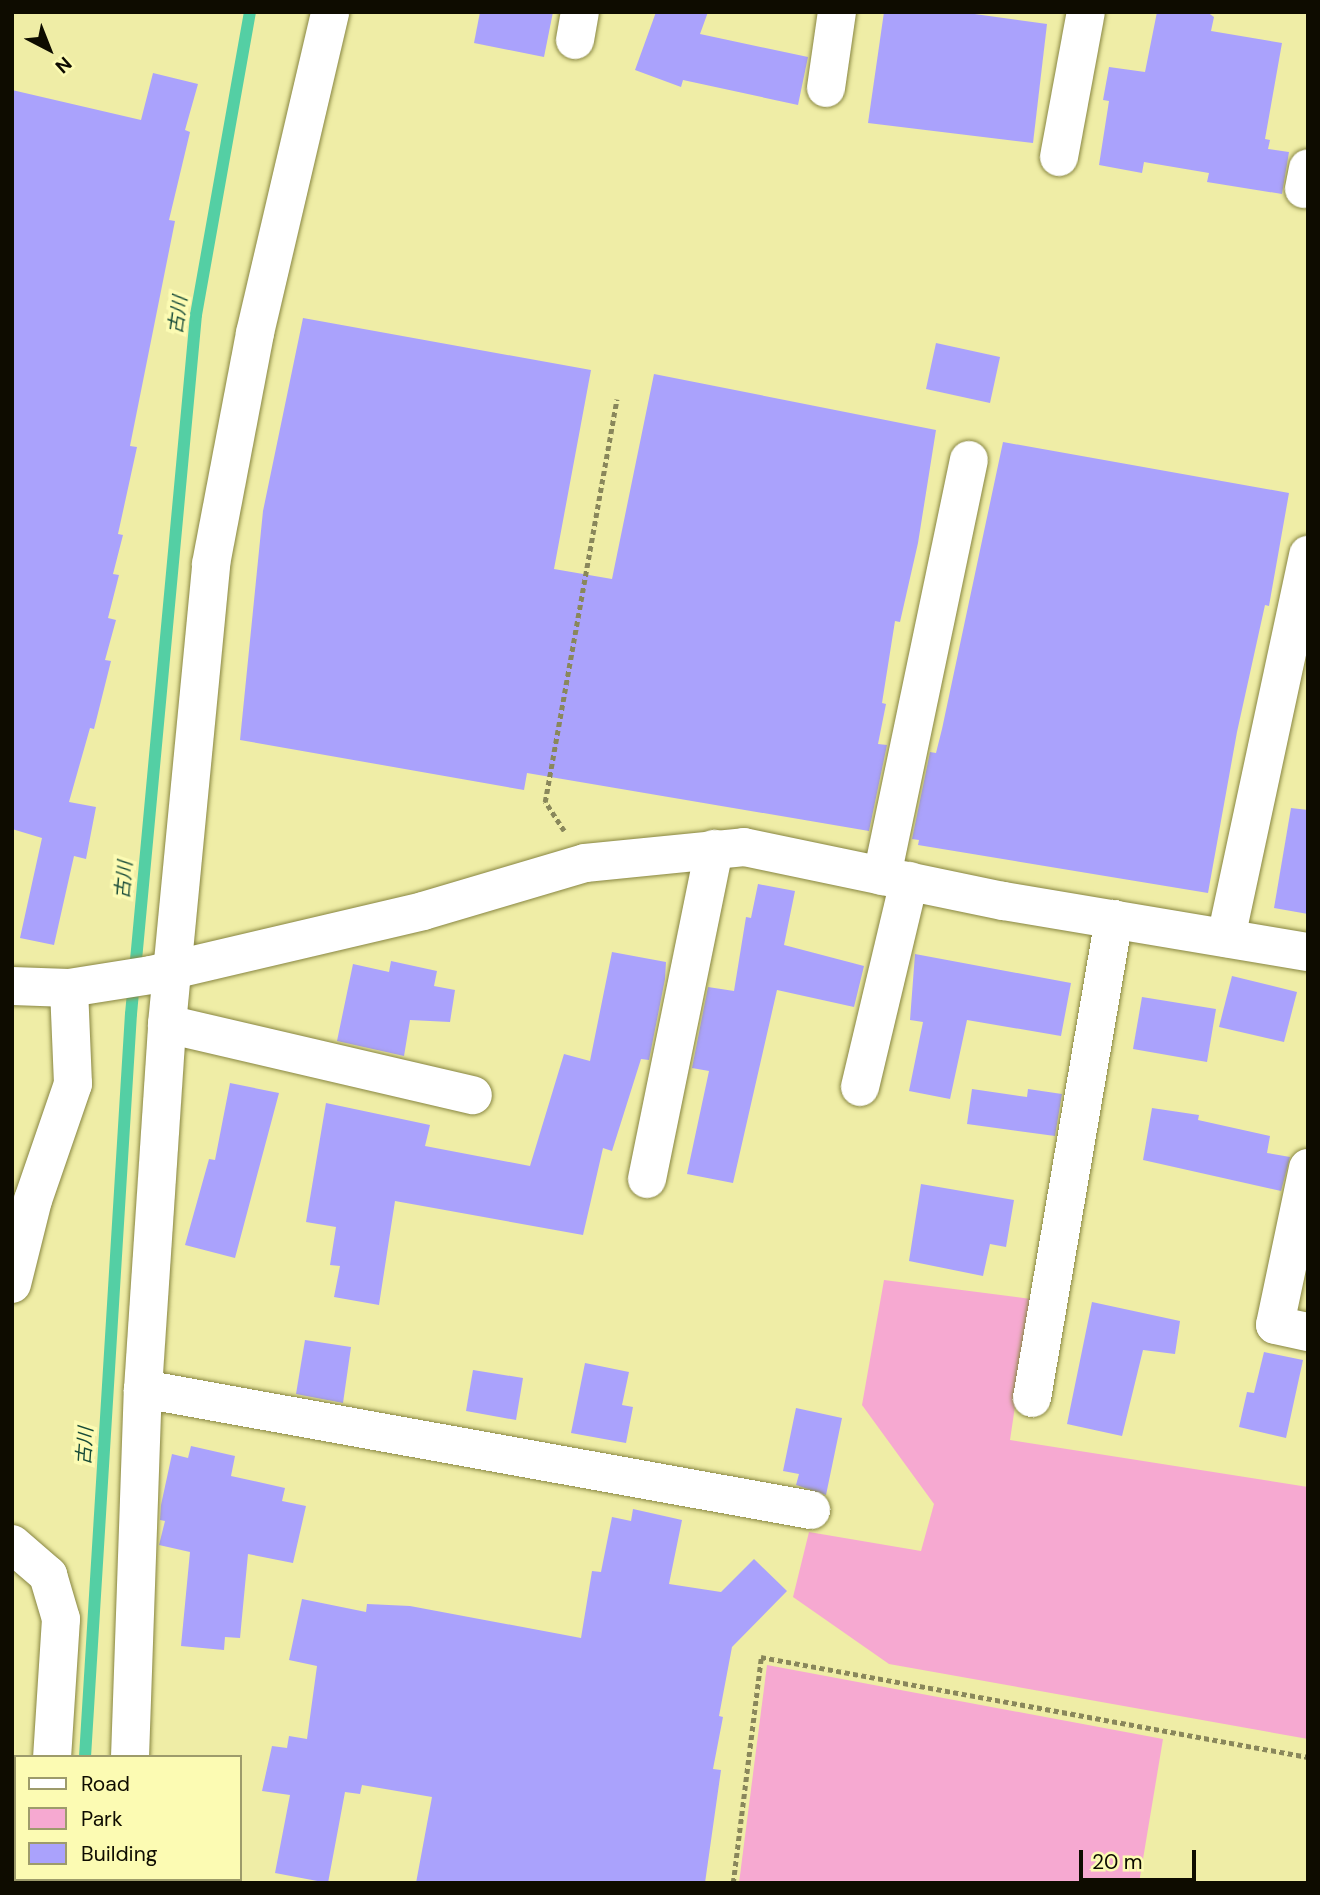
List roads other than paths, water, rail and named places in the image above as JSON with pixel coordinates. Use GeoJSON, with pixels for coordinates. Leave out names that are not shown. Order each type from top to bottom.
{"type":"FeatureCollection","features":[{"type":"Feature","properties":{"kind":"street"},"geometry":{"type":"LineString","coordinates":[[130,1755],[143,1389],[167,1024],[175,970],[211,564],[255,333],[330,12]]}},
{"type":"Feature","properties":{"kind":"street"},"geometry":{"type":"LineString","coordinates":[[825,88],[837,12]]}},
{"type":"Feature","properties":{"kind":"street"},"geometry":{"type":"LineString","coordinates":[[1059,157],[1086,12]]}},
{"type":"Feature","properties":{"kind":"street"},"geometry":{"type":"LineString","coordinates":[[860,1087],[969,460]]}},
{"type":"Feature","properties":{"kind":"street"},"geometry":{"type":"LineString","coordinates":[[1226,938],[1308,555]]}},
{"type":"Feature","properties":{"kind":"street"},"geometry":{"type":"LineString","coordinates":[[12,986],[69,988],[175,970],[423,911],[585,863],[744,847],[1114,919],[1308,952]]}},
{"type":"Feature","properties":{"kind":"street"},"geometry":{"type":"LineString","coordinates":[[647,1179],[714,849]]}},
{"type":"Feature","properties":{"kind":"street"},"geometry":{"type":"LineString","coordinates":[[1032,1398],[1114,919]]}},
{"type":"Feature","properties":{"kind":"street"},"geometry":{"type":"LineString","coordinates":[[12,1284],[33,1200],[73,1084],[69,988]]}},
{"type":"Feature","properties":{"kind":"street"},"geometry":{"type":"LineString","coordinates":[[167,1024],[474,1095]]}},
{"type":"Feature","properties":{"kind":"street"},"geometry":{"type":"LineString","coordinates":[[1308,1168],[1275,1325],[1308,1332]]}},
{"type":"Feature","properties":{"kind":"street"},"geometry":{"type":"LineString","coordinates":[[143,1389],[811,1510]]}},
{"type":"Feature","properties":{"kind":"street"},"geometry":{"type":"LineString","coordinates":[[12,1544],[48,1575],[61,1619],[52,1755]]}},
{"type":"Feature","properties":{"kind":"street"},"geometry":{"type":"LineString","coordinates":[[125,1881],[141,1883]]}},
{"type":"Feature","properties":{"kind":"waterway","name":"古川"},"geometry":{"type":"LineString","coordinates":[[85,1755],[131,1014],[196,315],[250,12]]}}]}
